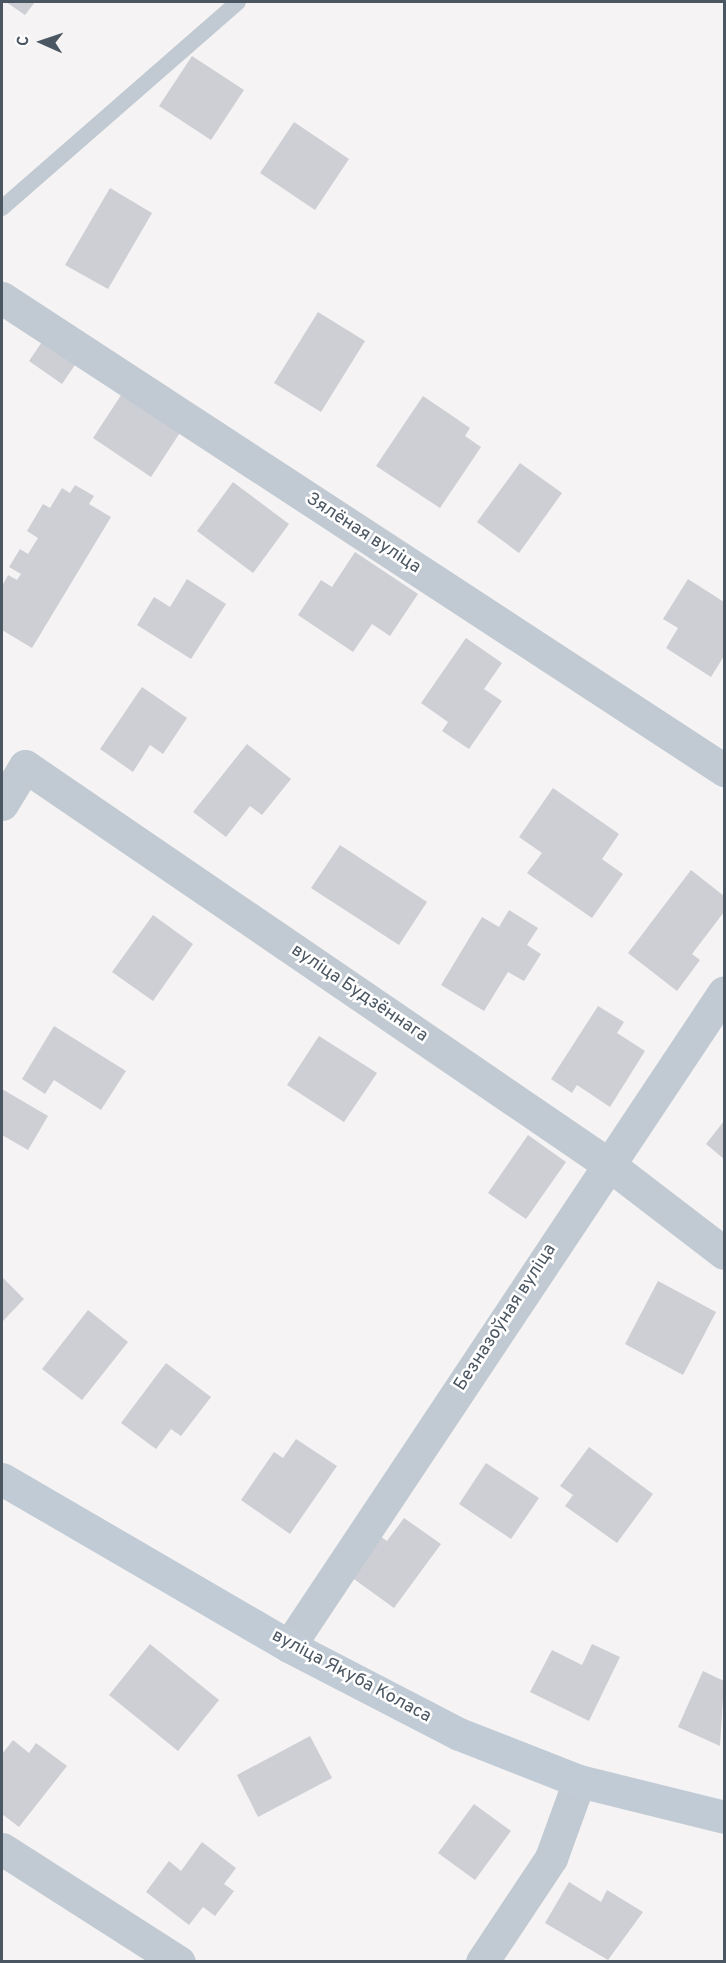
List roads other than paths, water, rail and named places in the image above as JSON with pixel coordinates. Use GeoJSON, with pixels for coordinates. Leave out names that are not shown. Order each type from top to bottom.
{"type":"FeatureCollection","features":[{"type":"Feature","properties":{"kind":"main road","name":"вуліца Якуба Коласа"},"geometry":{"type":"LineString","coordinates":[[2,1479],[289,1646],[459,1734],[579,1781],[724,1817]]}},
{"type":"Feature","properties":{"kind":"street","name":"Зялёная вуліца"},"geometry":{"type":"LineString","coordinates":[[2,298],[724,770]]}},
{"type":"Feature","properties":{"kind":"street","name":"вуліца Будзённага"},"geometry":{"type":"LineString","coordinates":[[2,804],[25,766],[608,1164],[724,1254]]}},
{"type":"Feature","properties":{"kind":"street","name":"Безназоўная вуліца"},"geometry":{"type":"LineString","coordinates":[[289,1646],[724,992]]}},
{"type":"Feature","properties":{"kind":"street"},"geometry":{"type":"LineString","coordinates":[[482,1962],[551,1858],[579,1781]]}},
{"type":"Feature","properties":{"kind":"street"},"geometry":{"type":"LineString","coordinates":[[2,1848],[179,1962]]}},
{"type":"Feature","properties":{"kind":"lane"},"geometry":{"type":"LineString","coordinates":[[2,208],[238,2]]}}]}
